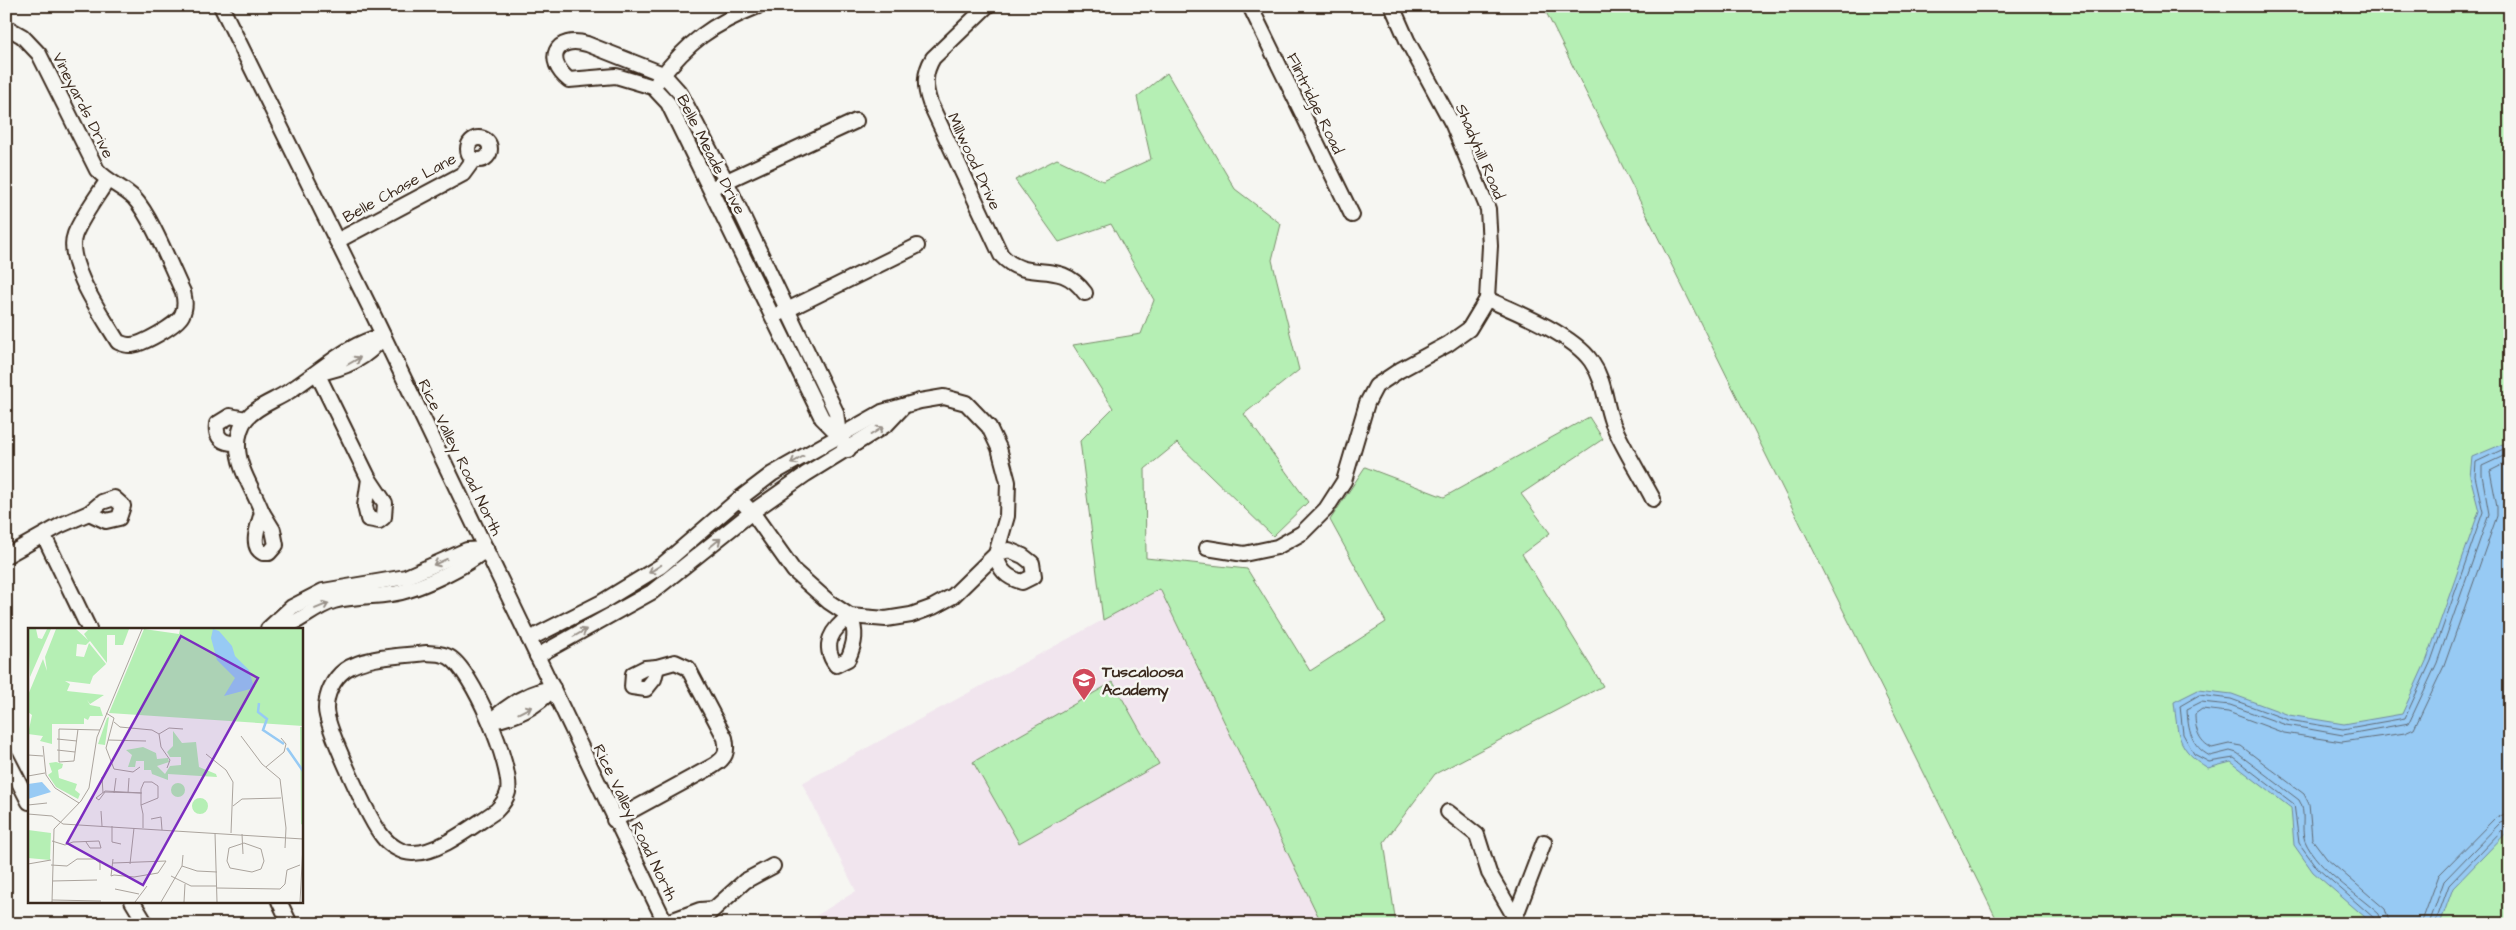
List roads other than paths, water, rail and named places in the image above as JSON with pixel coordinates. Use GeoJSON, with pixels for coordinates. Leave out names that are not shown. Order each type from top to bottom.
{"type":"FeatureCollection","features":[{"type":"Feature","properties":{"kind":"street","name":"Rice Valley Road North"},"geometry":{"type":"LineString","coordinates":[[221,6],[384,336],[553,688],[614,820],[666,924]]}},
{"type":"Feature","properties":{"kind":"street"},"geometry":{"type":"LineString","coordinates":[[653,87],[696,38],[726,19],[758,6]]}},
{"type":"Feature","properties":{"kind":"street","name":"Millwood Drive"},"geometry":{"type":"LineString","coordinates":[[987,6],[933,58],[927,68],[925,80],[930,103],[1001,255],[1009,264],[1019,270],[1055,272],[1067,275],[1077,282],[1085,293]]}},
{"type":"Feature","properties":{"kind":"street","name":"Flintridge Road"},"geometry":{"type":"LineString","coordinates":[[1250,6],[1352,214]]}},
{"type":"Feature","properties":{"kind":"street","name":"Shadyhill Road"},"geometry":{"type":"LineString","coordinates":[[1207,548],[1244,554],[1277,547],[1302,533],[1326,509],[1344,481],[1364,412],[1376,386],[1400,370],[1448,344],[1469,329],[1487,299],[1490,246],[1488,209],[1453,125],[1407,40],[1392,6]]}},
{"type":"Feature","properties":{"kind":"street","name":"Vineyards Drive"},"geometry":{"type":"LineString","coordinates":[[6,27],[22,36],[39,54],[90,160],[106,180]]}},
{"type":"Feature","properties":{"kind":"street","name":"Belle Meade Drive"},"geometry":{"type":"LineString","coordinates":[[839,435],[836,412],[726,181],[680,93],[663,74],[576,41],[565,42],[556,50],[554,61],[559,72],[569,80],[616,76],[653,87],[668,103],[822,418],[839,435],[848,450]]}},
{"type":"Feature","properties":{"kind":"street"},"geometry":{"type":"LineString","coordinates":[[711,188],[856,121]]}},
{"type":"Feature","properties":{"kind":"street","name":"Belle Chase Lane"},"geometry":{"type":"LineString","coordinates":[[337,241],[463,174],[474,159]]}},
{"type":"Feature","properties":{"kind":"street"},"geometry":{"type":"LineString","coordinates":[[106,180],[125,190],[142,208],[183,292],[186,304],[182,316],[162,332],[142,343],[130,346],[118,342],[98,309],[78,269],[73,246],[75,235],[106,180]]}},
{"type":"Feature","properties":{"kind":"street"},"geometry":{"type":"LineString","coordinates":[[774,317],[917,246]]}},
{"type":"Feature","properties":{"kind":"street"},"geometry":{"type":"LineString","coordinates":[[1487,299],[1528,317],[1572,342],[1591,360],[1605,388],[1612,421],[1653,499]]}},
{"type":"Feature","properties":{"kind":"street"},"geometry":{"type":"LineString","coordinates":[[262,512],[246,478],[238,443],[241,429],[246,419],[256,410],[317,374],[333,359],[369,339],[384,336]]}},
{"type":"Feature","properties":{"kind":"street"},"geometry":{"type":"LineString","coordinates":[[317,374],[369,479]]}},
{"type":"Feature","properties":{"kind":"street"},"geometry":{"type":"LineString","coordinates":[[529,639],[602,602],[660,566],[739,499],[772,474],[882,412],[920,401],[944,397],[966,402],[989,427],[999,448],[1008,482],[1007,516],[996,554],[953,596],[933,607],[911,615],[886,618],[850,616],[829,602],[794,571],[752,512],[739,499]]}},
{"type":"Feature","properties":{"kind":"street"},"geometry":{"type":"LineString","coordinates":[[537,656],[652,592],[752,512],[806,474],[848,450],[887,424],[903,407]]}},
{"type":"Feature","properties":{"kind":"street"},"geometry":{"type":"LineString","coordinates":[[238,443],[227,444],[222,440],[218,436],[217,424],[230,416],[246,419]]}},
{"type":"Feature","properties":{"kind":"street"},"geometry":{"type":"LineString","coordinates":[[6,556],[89,513]]}},
{"type":"Feature","properties":{"kind":"street"},"geometry":{"type":"LineString","coordinates":[[44,536],[89,628]]}},
{"type":"Feature","properties":{"kind":"street"},"geometry":{"type":"LineString","coordinates":[[269,628],[292,607],[323,591],[406,577],[467,550],[486,549]]}},
{"type":"Feature","properties":{"kind":"street"},"geometry":{"type":"LineString","coordinates":[[282,628],[313,610],[334,601],[394,594],[419,585],[471,562],[486,549]]}},
{"type":"Feature","properties":{"kind":"street"},"geometry":{"type":"LineString","coordinates":[[439,654],[450,657],[459,666],[491,721],[508,780],[508,792],[504,803],[496,811],[447,842],[424,852],[412,853],[401,851],[383,838],[332,733],[326,710],[331,686],[338,676],[347,669],[368,661],[439,654]]}},
{"type":"Feature","properties":{"kind":"street"},"geometry":{"type":"LineString","coordinates":[[614,820],[640,804],[718,763],[728,750],[725,738],[688,668],[675,662],[657,666]]}},
{"type":"Feature","properties":{"kind":"street"},"geometry":{"type":"LineString","coordinates":[[491,721],[507,719],[542,701],[553,688]]}},
{"type":"Feature","properties":{"kind":"street"},"geometry":{"type":"LineString","coordinates":[[6,757],[28,800]]}},
{"type":"Feature","properties":{"kind":"street"},"geometry":{"type":"LineString","coordinates":[[607,805],[640,804]]}},
{"type":"Feature","properties":{"kind":"street"},"geometry":{"type":"LineString","coordinates":[[1448,812],[1477,835],[1489,873],[1513,920]]}},
{"type":"Feature","properties":{"kind":"street"},"geometry":{"type":"LineString","coordinates":[[1513,920],[1544,842]]}},
{"type":"Feature","properties":{"kind":"street"},"geometry":{"type":"LineString","coordinates":[[694,924],[746,881],[773,866]]}},
{"type":"Feature","properties":{"kind":"street"},"geometry":{"type":"LineString","coordinates":[[133,902],[146,924]]}},
{"type":"Feature","properties":{"kind":"street"},"geometry":{"type":"LineString","coordinates":[[279,902],[290,924]]}},
{"type":"Feature","properties":{"kind":"street"},"geometry":{"type":"LineString","coordinates":[[666,924],[700,910],[715,908]]}},
{"type":"Feature","properties":{"kind":"water"},"geometry":{"type":"Polygon","coordinates":[[[2510,441],[2510,829],[2453,888],[2440,924],[2373,924],[2313,872],[2294,845],[2291,808],[2231,762],[2208,768],[2190,754],[2178,733],[2174,702],[2198,690],[2232,694],[2289,715],[2344,724],[2402,714],[2427,659],[2479,511],[2470,476],[2472,457],[2510,441]]]}},
{"type":"Feature","properties":{"kind":"place","name":"Tuscaloosa Academy"},"geometry":{"type":"Point","coordinates":[1084,701]}}]}
